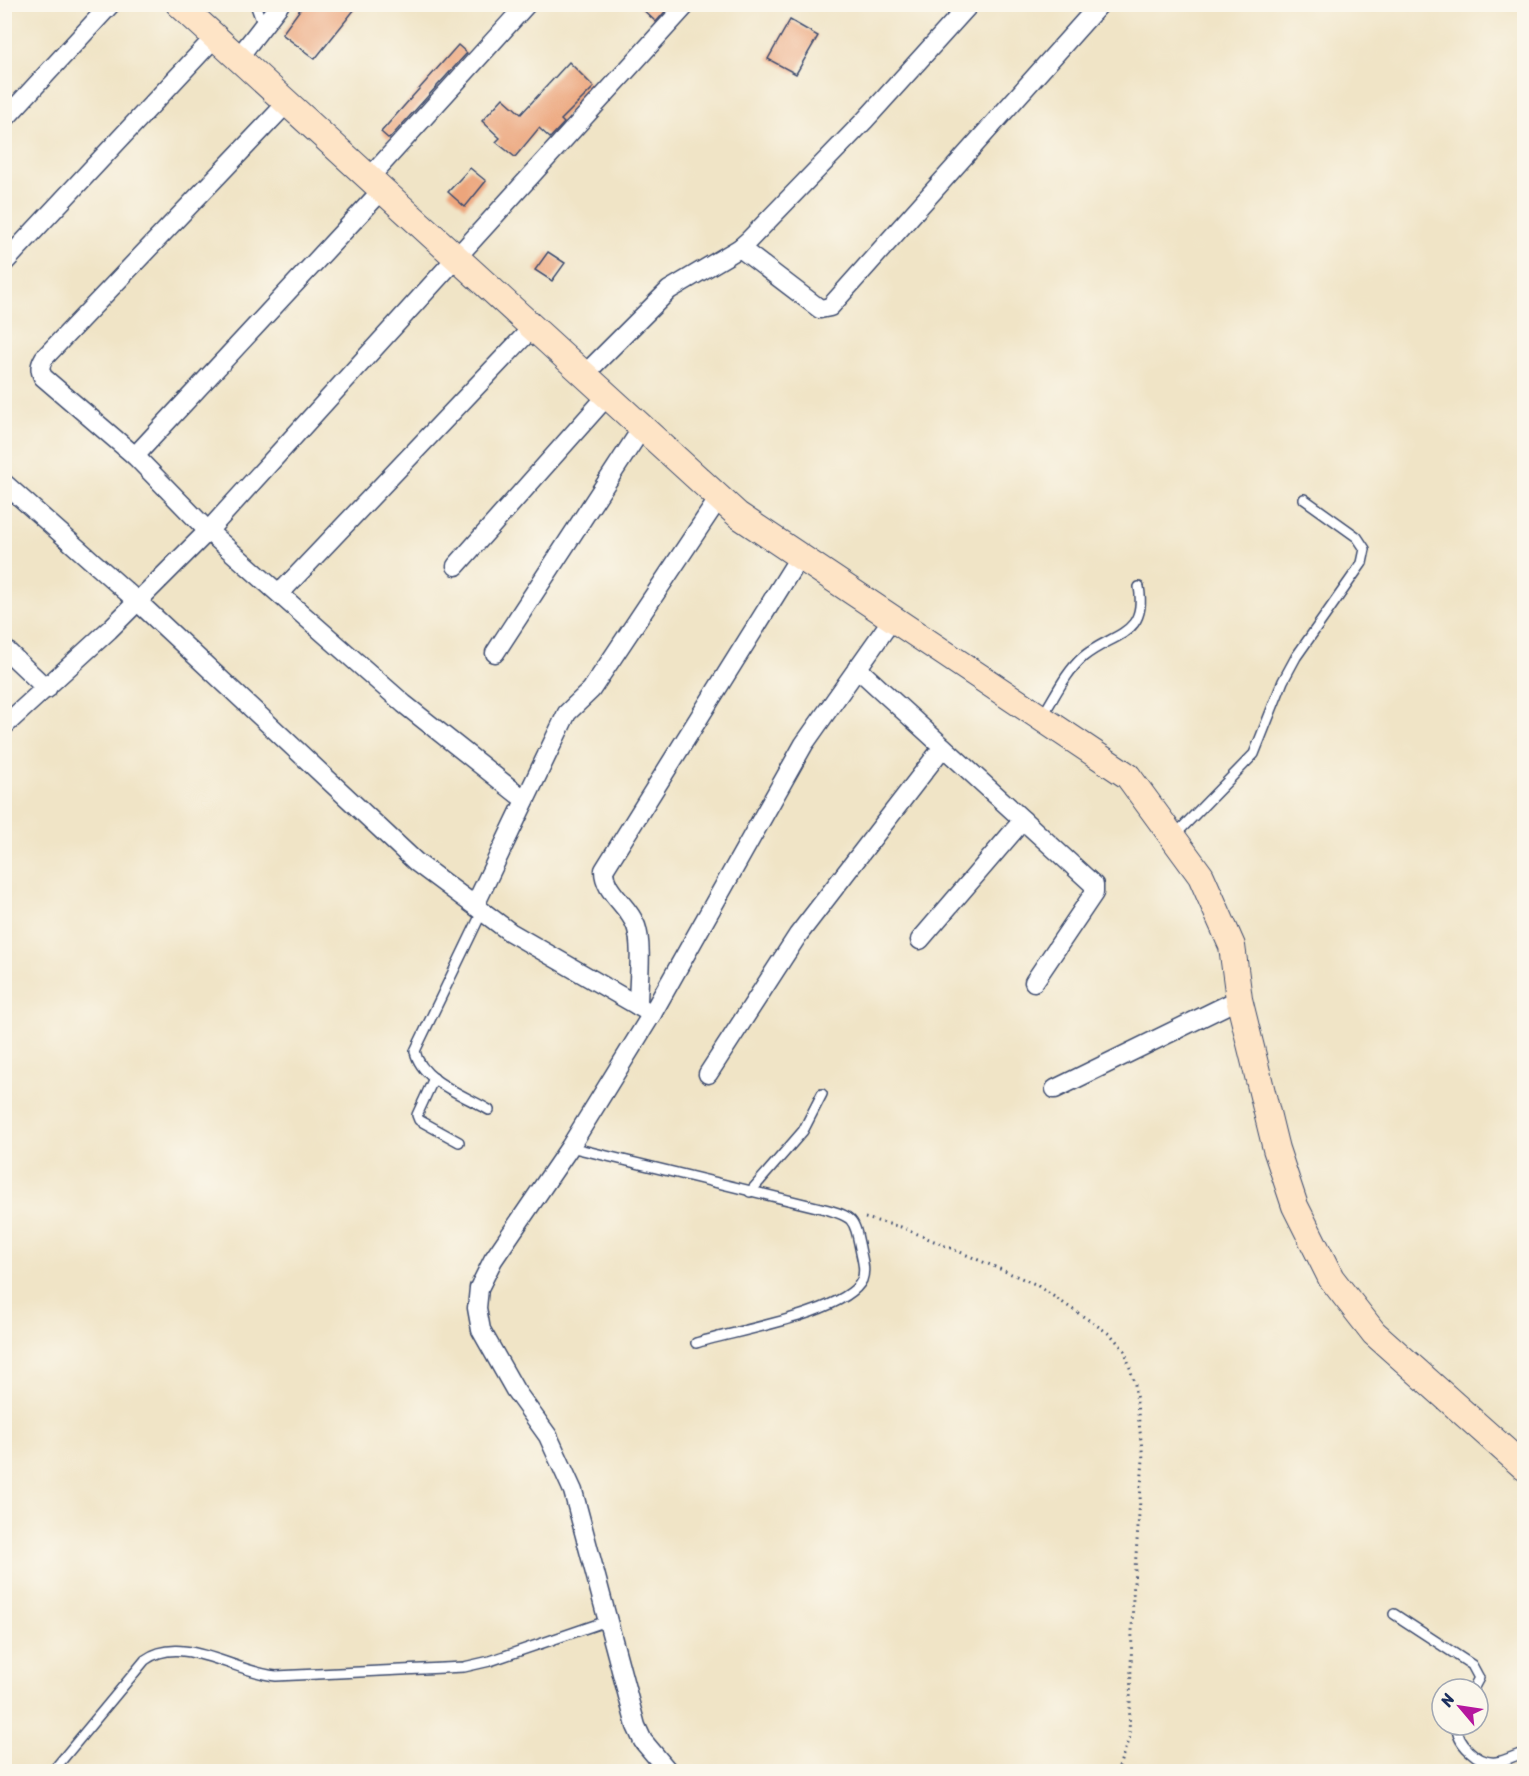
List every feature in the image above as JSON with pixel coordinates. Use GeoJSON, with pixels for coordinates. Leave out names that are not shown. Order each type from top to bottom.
{"type":"FeatureCollection","features":[{"type":"Feature","properties":{"kind":"main road"},"geometry":{"type":"LineString","coordinates":[[179,4],[454,258],[738,515],[1128,776],[1201,876],[1232,946],[1239,999],[1276,1149],[1295,1206],[1330,1278],[1374,1333],[1524,1467]]}},
{"type":"Feature","properties":{"kind":"street"},"geometry":{"type":"LineString","coordinates":[[4,120],[111,4]]}},
{"type":"Feature","properties":{"kind":"street"},"geometry":{"type":"LineString","coordinates":[[238,58],[280,4]]}},
{"type":"Feature","properties":{"kind":"street"},"geometry":{"type":"LineString","coordinates":[[135,456],[376,184],[527,4]]}},
{"type":"Feature","properties":{"kind":"street"},"geometry":{"type":"LineString","coordinates":[[4,726],[47,689],[208,531],[687,4]]}},
{"type":"Feature","properties":{"kind":"street"},"geometry":{"type":"LineString","coordinates":[[584,375],[669,291],[740,248],[865,120],[970,4]]}},
{"type":"Feature","properties":{"kind":"street"},"geometry":{"type":"LineString","coordinates":[[740,248],[820,309],[830,307],[1100,4]]}},
{"type":"Feature","properties":{"kind":"street"},"geometry":{"type":"LineString","coordinates":[[4,263],[215,37]]}},
{"type":"Feature","properties":{"kind":"street"},"geometry":{"type":"LineString","coordinates":[[287,103],[40,365],[43,376],[135,456],[208,531],[404,704],[525,800]]}},
{"type":"Feature","properties":{"kind":"street"},"geometry":{"type":"LineString","coordinates":[[280,593],[532,328]]}},
{"type":"Feature","properties":{"kind":"street"},"geometry":{"type":"LineString","coordinates":[[456,566],[607,396]]}},
{"type":"Feature","properties":{"kind":"street"},"geometry":{"type":"LineString","coordinates":[[495,653],[642,428]]}},
{"type":"Feature","properties":{"kind":"street"},"geometry":{"type":"LineString","coordinates":[[4,483],[136,601],[416,862],[478,909],[558,963],[645,1010]]}},
{"type":"Feature","properties":{"kind":"street"},"geometry":{"type":"LineString","coordinates":[[478,909],[525,800],[567,713],[591,690],[719,498]]}},
{"type":"Feature","properties":{"kind":"street"},"geometry":{"type":"LineString","coordinates":[[645,1010],[637,929],[632,916],[604,882],[604,870],[800,556]]}},
{"type":"Feature","properties":{"kind":"street"},"geometry":{"type":"LineString","coordinates":[[669,1772],[643,1741],[636,1726],[573,1491],[548,1436],[515,1390],[481,1330],[477,1308],[479,1288],[493,1260],[570,1147],[645,1010],[804,744],[893,618]]}},
{"type":"Feature","properties":{"kind":"street"},"geometry":{"type":"LineString","coordinates":[[4,648],[47,689]]}},
{"type":"Feature","properties":{"kind":"street"},"geometry":{"type":"LineString","coordinates":[[858,668],[1023,819],[1095,889],[1034,982]]}},
{"type":"Feature","properties":{"kind":"street"},"geometry":{"type":"LineString","coordinates":[[708,1074],[798,935],[943,747]]}},
{"type":"Feature","properties":{"kind":"street"},"geometry":{"type":"LineString","coordinates":[[920,940],[1023,819]]}},
{"type":"Feature","properties":{"kind":"street"},"geometry":{"type":"LineString","coordinates":[[1054,1089],[1239,999]]}},
{"type":"Feature","properties":{"kind":"lane"},"geometry":{"type":"LineString","coordinates":[[255,4],[263,26]]}},
{"type":"Feature","properties":{"kind":"lane"},"geometry":{"type":"LineString","coordinates":[[1174,837],[1254,754],[1283,681],[1296,657],[1362,563],[1365,549],[1357,537],[1304,499]]}},
{"type":"Feature","properties":{"kind":"lane"},"geometry":{"type":"LineString","coordinates":[[1042,717],[1072,669],[1084,656],[1124,634],[1133,626],[1141,600],[1139,587]]}},
{"type":"Feature","properties":{"kind":"lane"},"geometry":{"type":"LineString","coordinates":[[478,909],[415,1051],[417,1062],[426,1074],[489,1110]]}},
{"type":"Feature","properties":{"kind":"lane"},"geometry":{"type":"LineString","coordinates":[[434,1078],[417,1115],[419,1120],[459,1142]]}},
{"type":"Feature","properties":{"kind":"lane"},"geometry":{"type":"LineString","coordinates":[[750,1192],[803,1131],[822,1094]]}},
{"type":"Feature","properties":{"kind":"lane"},"geometry":{"type":"LineString","coordinates":[[570,1147],[852,1218],[864,1269],[858,1286],[837,1300],[778,1324],[696,1343]]}},
{"type":"Feature","properties":{"kind":"lane"},"geometry":{"type":"LineString","coordinates":[[1394,1614],[1472,1665],[1478,1677]]}},
{"type":"Feature","properties":{"kind":"lane"},"geometry":{"type":"LineString","coordinates":[[52,1772],[145,1660],[156,1652],[182,1649],[256,1674],[276,1676],[464,1667],[490,1661],[608,1621]]}},
{"type":"Feature","properties":{"kind":"lane"},"geometry":{"type":"LineString","coordinates":[[1460,1737],[1468,1750],[1486,1761],[1496,1762],[1524,1753]]}},
{"type":"Feature","properties":{"kind":"path"},"geometry":{"type":"LineString","coordinates":[[852,1218],[874,1219],[901,1227],[1035,1284],[1111,1335],[1125,1351],[1135,1385],[1143,1459],[1133,1596],[1129,1738],[1117,1772]]}},
{"type":"Feature","properties":{"kind":"building"},"geometry":{"type":"Polygon","coordinates":[[[304,4],[359,4],[315,59],[282,34],[304,4]]]}},
{"type":"Feature","properties":{"kind":"building"},"geometry":{"type":"Polygon","coordinates":[[[637,4],[666,4],[669,7],[656,22],[637,4]]]}},
{"type":"Feature","properties":{"kind":"building"},"geometry":{"type":"Polygon","coordinates":[[[790,20],[818,36],[796,74],[768,59],[790,20]]]}},
{"type":"Feature","properties":{"kind":"building"},"geometry":{"type":"Polygon","coordinates":[[[458,45],[467,53],[389,139],[381,132],[458,45]]]}},
{"type":"Feature","properties":{"kind":"building"},"geometry":{"type":"Polygon","coordinates":[[[569,62],[594,87],[561,120],[564,123],[550,138],[539,128],[515,157],[496,142],[500,138],[482,121],[503,98],[521,114],[569,62]]]}},
{"type":"Feature","properties":{"kind":"building"},"geometry":{"type":"Polygon","coordinates":[[[470,168],[486,181],[465,207],[448,192],[470,168]]]}},
{"type":"Feature","properties":{"kind":"building"},"geometry":{"type":"Polygon","coordinates":[[[548,252],[565,263],[552,281],[535,270],[548,252]]]}}]}
